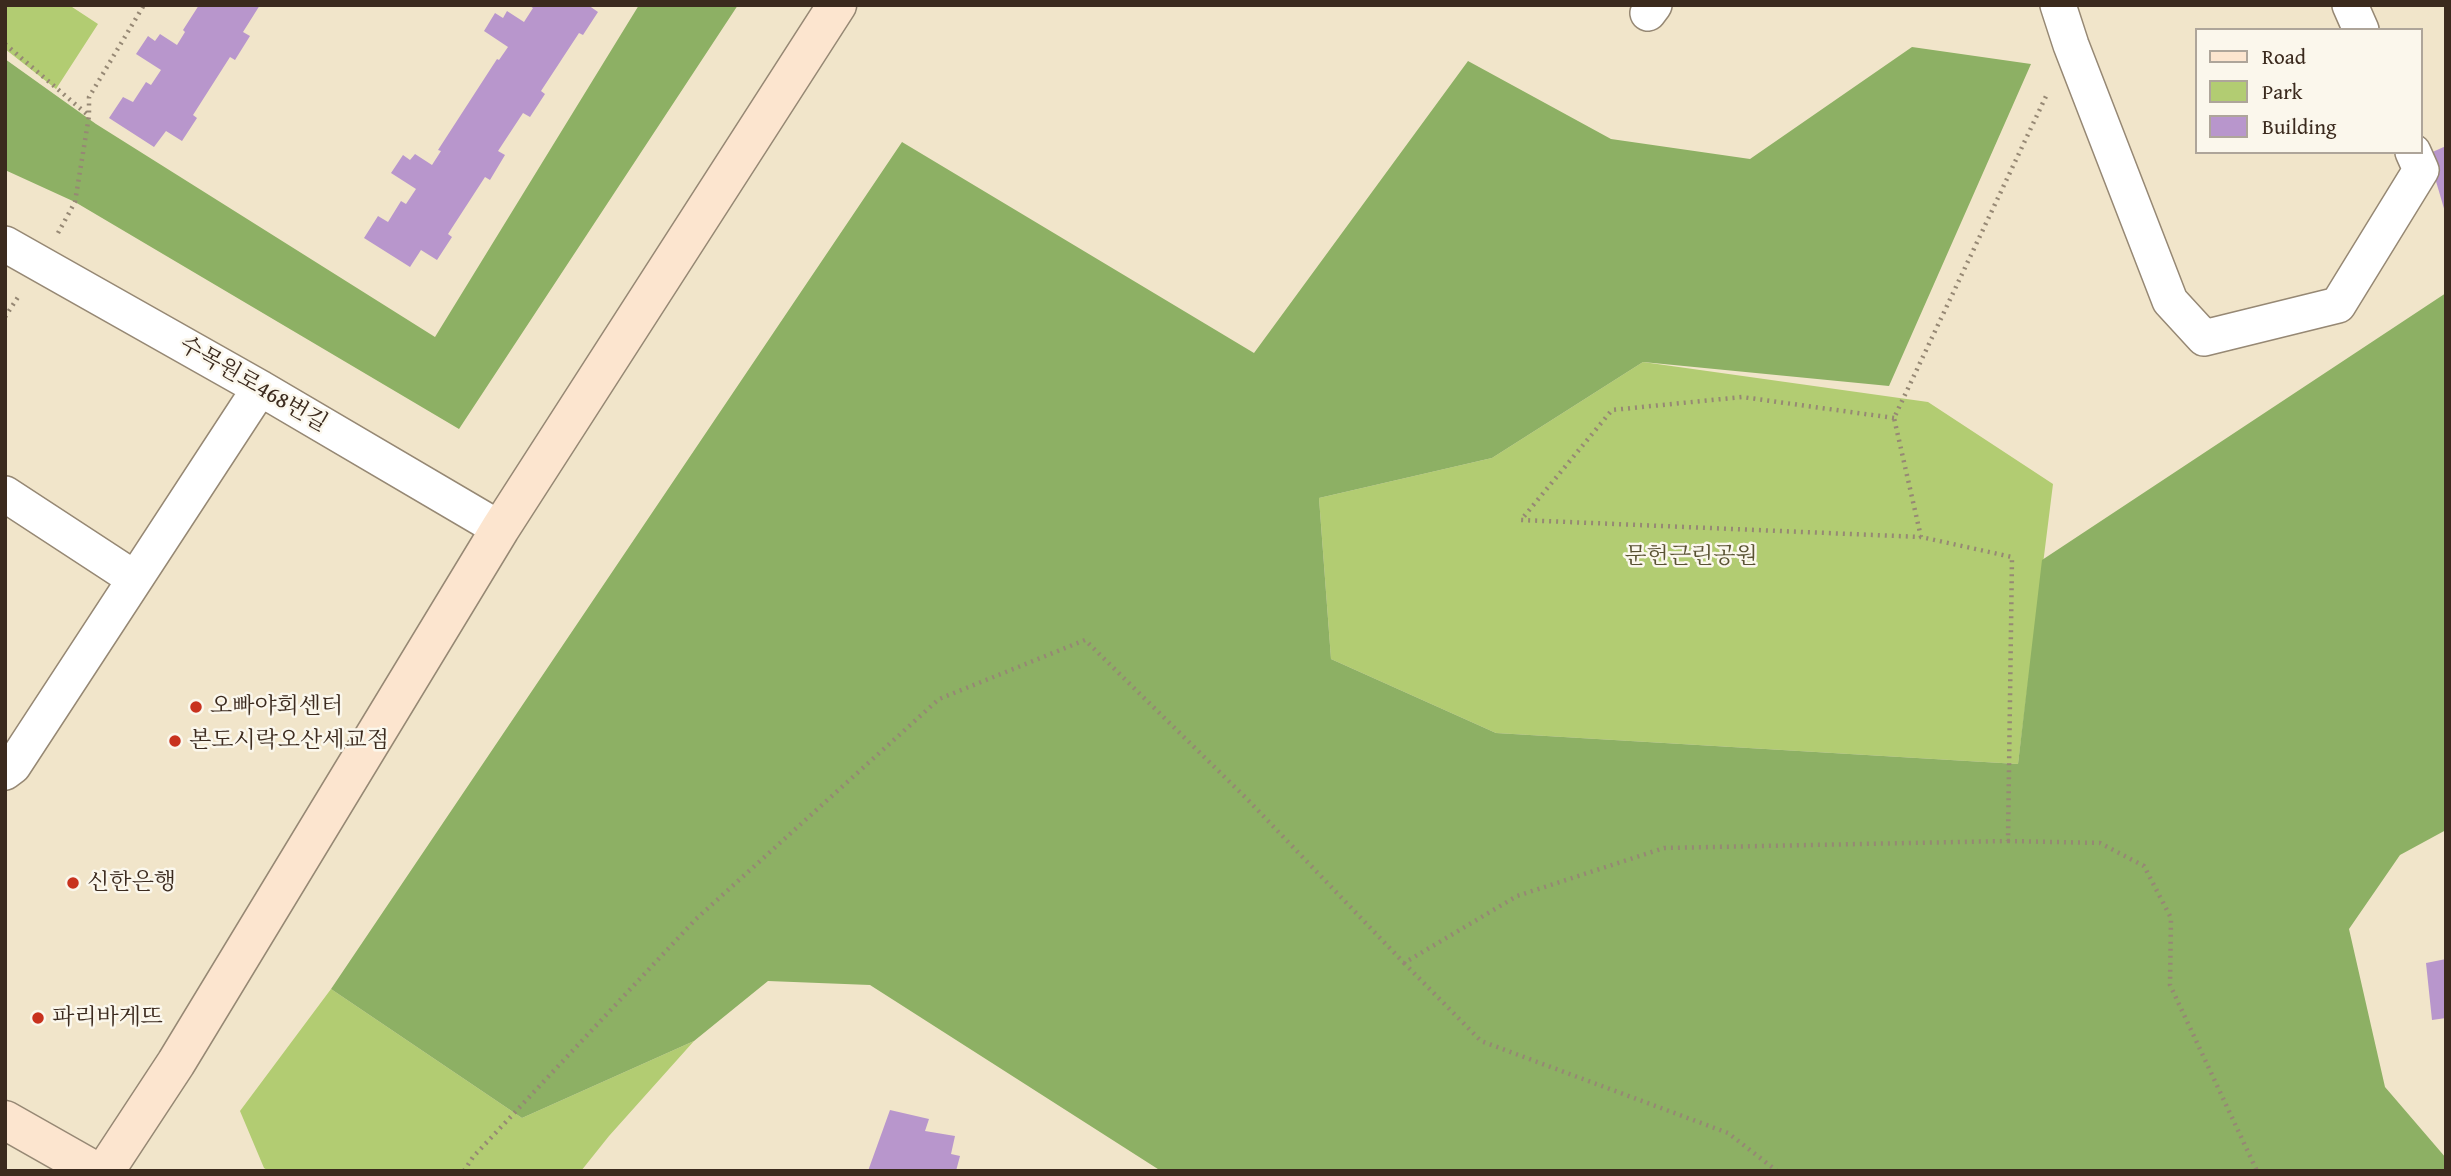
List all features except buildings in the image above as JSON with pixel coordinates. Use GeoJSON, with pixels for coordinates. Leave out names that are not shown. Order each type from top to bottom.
{"type":"FeatureCollection","features":[{"type":"Feature","properties":{"kind":"street"},"geometry":{"type":"LineString","coordinates":[[105,1171],[183,1052],[500,529],[837,5]]}},
{"type":"Feature","properties":{"kind":"street"},"geometry":{"type":"LineString","coordinates":[[2058,5],[2071,45],[2171,301],[2204,338],[2338,305],[2421,170],[2414,154]]}},
{"type":"Feature","properties":{"kind":"street"},"geometry":{"type":"LineString","coordinates":[[2350,5],[2360,28]]}},
{"type":"Feature","properties":{"kind":"street","name":"수목원로468번길"},"geometry":{"type":"LineString","coordinates":[[5,244],[260,388],[500,529]]}},
{"type":"Feature","properties":{"kind":"street"},"geometry":{"type":"LineString","coordinates":[[5,772],[13,766],[260,388]]}},
{"type":"Feature","properties":{"kind":"street"},"geometry":{"type":"LineString","coordinates":[[5,494],[135,579]]}},
{"type":"Feature","properties":{"kind":"street"},"geometry":{"type":"LineString","coordinates":[[5,1120],[95,1171]]}},
{"type":"Feature","properties":{"kind":"path"},"geometry":{"type":"LineString","coordinates":[[39,264],[75,202],[89,116],[89,97],[144,5]]}},
{"type":"Feature","properties":{"kind":"path"},"geometry":{"type":"LineString","coordinates":[[5,44],[89,116]]}},
{"type":"Feature","properties":{"kind":"path"},"geometry":{"type":"LineString","coordinates":[[1921,537],[1894,418],[2071,45]]}},
{"type":"Feature","properties":{"kind":"path"},"geometry":{"type":"LineString","coordinates":[[1894,418],[1742,397],[1612,410],[1521,520],[1921,537],[2012,557],[2008,841]]}},
{"type":"Feature","properties":{"kind":"path"},"geometry":{"type":"LineString","coordinates":[[464,1171],[473,1157],[696,919],[939,699],[1085,640],[1247,799],[1481,1041],[1728,1133],[1777,1171]]}},
{"type":"Feature","properties":{"kind":"path"},"geometry":{"type":"LineString","coordinates":[[1404,963],[1517,896],[1664,848],[2008,841],[2100,843],[2144,866],[2171,918],[2170,985],[2257,1171]]}},
{"type":"Feature","properties":{"kind":"green space"},"geometry":{"type":"Polygon","coordinates":[[[5,5],[69,5],[98,24],[56,89],[5,49],[5,5]]]}},
{"type":"Feature","properties":{"kind":"green space"},"geometry":{"type":"Polygon","coordinates":[[[639,5],[738,5],[459,429],[75,202],[5,170],[5,59],[96,124],[435,337],[639,5]]]}},
{"type":"Feature","properties":{"kind":"green space"},"geometry":{"type":"Polygon","coordinates":[[[1912,47],[2031,64],[1889,386],[1643,362],[1492,458],[1319,498],[1331,659],[1496,733],[2018,764],[2042,560],[2446,293],[2446,830],[2400,855],[2349,929],[2385,1087],[2446,1158],[2446,1171],[1161,1171],[870,985],[768,981],[694,1041],[522,1118],[331,989],[902,142],[1254,353],[1468,61],[1611,139],[1750,159],[1912,47]]]}},
{"type":"Feature","properties":{"kind":"green space","name":"문헌근린공원"},"geometry":{"type":"Polygon","coordinates":[[[1643,362],[1928,402],[2053,484],[2018,764],[1496,733],[1331,659],[1319,498],[1492,458],[1643,362]]]}},
{"type":"Feature","properties":{"kind":"green space"},"geometry":{"type":"Polygon","coordinates":[[[331,989],[522,1118],[694,1041],[581,1171],[269,1171],[264,1168],[240,1111],[331,989]]]}},
{"type":"Feature","properties":{"kind":"place","name":"오빠야회센터"},"geometry":{"type":"Point","coordinates":[196,707]}},
{"type":"Feature","properties":{"kind":"place","name":"본도시락오산세교점"},"geometry":{"type":"Point","coordinates":[175,741]}},
{"type":"Feature","properties":{"kind":"place","name":"신한은행"},"geometry":{"type":"Point","coordinates":[73,883]}},
{"type":"Feature","properties":{"kind":"place","name":"파리바게뜨"},"geometry":{"type":"Point","coordinates":[38,1018]}}]}
